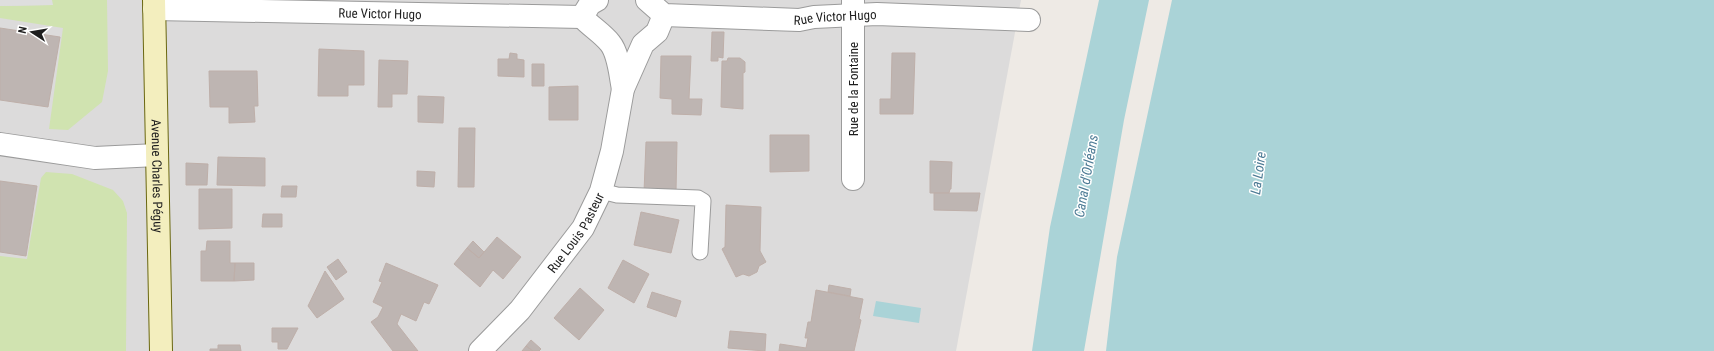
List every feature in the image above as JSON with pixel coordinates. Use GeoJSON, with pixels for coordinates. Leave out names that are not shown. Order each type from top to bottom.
{"type":"FeatureCollection","features":[{"type":"Feature","properties":{"kind":"main road","name":"Avenue Charles Péguy"},"geometry":{"type":"LineString","coordinates":[[154,4],[161,351]]}},
{"type":"Feature","properties":{"kind":"street"},"geometry":{"type":"LineString","coordinates":[[582,17],[590,4],[597,0]]}},
{"type":"Feature","properties":{"kind":"street"},"geometry":{"type":"LineString","coordinates":[[647,0],[664,15]]}},
{"type":"Feature","properties":{"kind":"street","name":"Rue Victor Hugo"},"geometry":{"type":"LineString","coordinates":[[154,4],[582,17]]}},
{"type":"Feature","properties":{"kind":"street","name":"Rue Victor Hugo"},"geometry":{"type":"LineString","coordinates":[[664,15],[799,20],[853,8],[877,14],[1029,20]]}},
{"type":"Feature","properties":{"kind":"street","name":"Rue de la Fontaine"},"geometry":{"type":"LineString","coordinates":[[853,8],[853,179]]}},
{"type":"Feature","properties":{"kind":"street","name":"Rue Louis Pasteur"},"geometry":{"type":"LineString","coordinates":[[480,351],[520,310],[583,228],[601,191],[612,151],[623,89],[643,44],[657,32],[664,15]]}},
{"type":"Feature","properties":{"kind":"street","name":"Rue Louis Pasteur"},"geometry":{"type":"LineString","coordinates":[[582,17],[611,44],[617,60],[623,89]]}},
{"type":"Feature","properties":{"kind":"street"},"geometry":{"type":"LineString","coordinates":[[0,144],[95,158],[157,155]]}},
{"type":"Feature","properties":{"kind":"lane"},"geometry":{"type":"LineString","coordinates":[[601,191],[617,195],[698,198],[703,201],[700,252]]}},
{"type":"Feature","properties":{"kind":"shaded area"},"geometry":{"type":"Polygon","coordinates":[[[0,0],[1021,0],[956,351],[0,351],[0,0]]]}},
{"type":"Feature","properties":{"kind":"shaded area"},"geometry":{"type":"Polygon","coordinates":[[[0,0],[52,0],[53,5],[0,6],[0,0]]]}},
{"type":"Feature","properties":{"kind":"green space"},"geometry":{"type":"Polygon","coordinates":[[[52,0],[107,0],[108,71],[102,102],[68,130],[49,129],[63,28],[0,18],[0,6],[52,5],[52,0]]]}},
{"type":"Feature","properties":{"kind":"green space"},"geometry":{"type":"Polygon","coordinates":[[[46,172],[72,174],[113,190],[123,201],[127,213],[126,351],[0,351],[0,256],[27,259],[41,178],[46,172]]]}},
{"type":"Feature","properties":{"kind":"water","name":"Canal d'Orléans"},"geometry":{"type":"Polygon","coordinates":[[[1099,0],[1149,0],[1124,120],[1084,351],[1032,351],[1050,227],[1099,0]]]}},
{"type":"Feature","properties":{"kind":"water","name":"La Loire"},"geometry":{"type":"Polygon","coordinates":[[[1172,0],[1714,0],[1714,351],[1106,351],[1117,257],[1172,0]]]}},
{"type":"Feature","properties":{"kind":"water"},"geometry":{"type":"Polygon","coordinates":[[[876,301],[921,308],[919,323],[873,316],[876,301]]]}},
{"type":"Feature","properties":{"kind":"building"},"geometry":{"type":"Polygon","coordinates":[[[0,28],[60,37],[48,107],[0,100],[0,28]]]}},
{"type":"Feature","properties":{"kind":"building"},"geometry":{"type":"Polygon","coordinates":[[[712,32],[724,32],[723,58],[718,57],[718,61],[711,61],[712,32]]]}},
{"type":"Feature","properties":{"kind":"building"},"geometry":{"type":"Polygon","coordinates":[[[319,49],[364,51],[364,85],[348,85],[348,96],[318,96],[319,49]]]}},
{"type":"Feature","properties":{"kind":"building"},"geometry":{"type":"Polygon","coordinates":[[[510,53],[517,54],[517,59],[524,60],[524,77],[498,76],[498,59],[509,59],[510,53]]]}},
{"type":"Feature","properties":{"kind":"building"},"geometry":{"type":"Polygon","coordinates":[[[892,53],[915,53],[913,114],[880,114],[880,99],[891,99],[892,53]]]}},
{"type":"Feature","properties":{"kind":"building"},"geometry":{"type":"Polygon","coordinates":[[[661,56],[691,56],[689,99],[702,99],[701,115],[672,114],[672,99],[660,98],[661,56]]]}},
{"type":"Feature","properties":{"kind":"building"},"geometry":{"type":"Polygon","coordinates":[[[728,58],[740,58],[745,62],[745,72],[743,73],[743,109],[721,107],[722,61],[727,61],[728,58]]]}},
{"type":"Feature","properties":{"kind":"building"},"geometry":{"type":"Polygon","coordinates":[[[379,60],[408,61],[407,94],[392,94],[392,107],[378,107],[379,60]]]}},
{"type":"Feature","properties":{"kind":"building"},"geometry":{"type":"Polygon","coordinates":[[[532,64],[544,64],[544,86],[532,86],[532,64]]]}},
{"type":"Feature","properties":{"kind":"building"},"geometry":{"type":"Polygon","coordinates":[[[209,71],[257,71],[258,106],[254,106],[255,122],[229,123],[229,107],[210,107],[209,71]]]}},
{"type":"Feature","properties":{"kind":"building"},"geometry":{"type":"Polygon","coordinates":[[[578,86],[578,120],[549,120],[549,87],[578,86]]]}},
{"type":"Feature","properties":{"kind":"building"},"geometry":{"type":"Polygon","coordinates":[[[418,96],[444,97],[443,123],[418,122],[418,96]]]}},
{"type":"Feature","properties":{"kind":"building"},"geometry":{"type":"Polygon","coordinates":[[[459,128],[475,128],[474,187],[458,187],[459,128]]]}},
{"type":"Feature","properties":{"kind":"building"},"geometry":{"type":"Polygon","coordinates":[[[770,135],[809,135],[809,171],[770,172],[770,135]]]}},
{"type":"Feature","properties":{"kind":"building"},"geometry":{"type":"Polygon","coordinates":[[[646,142],[677,142],[676,192],[644,192],[646,142]]]}},
{"type":"Feature","properties":{"kind":"building"},"geometry":{"type":"Polygon","coordinates":[[[218,157],[265,158],[265,186],[217,185],[218,157]]]}},
{"type":"Feature","properties":{"kind":"building"},"geometry":{"type":"Polygon","coordinates":[[[930,161],[952,162],[951,189],[949,193],[930,193],[930,161]]]}},
{"type":"Feature","properties":{"kind":"building"},"geometry":{"type":"Polygon","coordinates":[[[186,163],[208,164],[207,185],[186,185],[186,163]]]}},
{"type":"Feature","properties":{"kind":"building"},"geometry":{"type":"Polygon","coordinates":[[[417,171],[435,172],[434,187],[417,186],[417,171]]]}},
{"type":"Feature","properties":{"kind":"building"},"geometry":{"type":"Polygon","coordinates":[[[0,181],[37,186],[26,256],[0,252],[0,181]]]}},
{"type":"Feature","properties":{"kind":"building"},"geometry":{"type":"Polygon","coordinates":[[[282,186],[297,186],[296,197],[281,197],[282,186]]]}},
{"type":"Feature","properties":{"kind":"building"},"geometry":{"type":"Polygon","coordinates":[[[199,189],[232,189],[232,228],[199,229],[199,189]]]}},
{"type":"Feature","properties":{"kind":"building"},"geometry":{"type":"Polygon","coordinates":[[[934,193],[980,193],[977,211],[934,210],[934,193]]]}},
{"type":"Feature","properties":{"kind":"building"},"geometry":{"type":"Polygon","coordinates":[[[726,205],[761,207],[760,251],[766,262],[759,266],[757,272],[749,276],[743,274],[736,277],[722,249],[725,247],[726,205]]]}},
{"type":"Feature","properties":{"kind":"building"},"geometry":{"type":"Polygon","coordinates":[[[641,212],[679,220],[671,253],[634,245],[641,212]]]}},
{"type":"Feature","properties":{"kind":"building"},"geometry":{"type":"Polygon","coordinates":[[[263,214],[282,214],[282,227],[262,227],[263,214]]]}},
{"type":"Feature","properties":{"kind":"building"},"geometry":{"type":"Polygon","coordinates":[[[497,237],[521,257],[503,279],[493,270],[480,287],[454,264],[467,248],[479,258],[497,237]]]}},
{"type":"Feature","properties":{"kind":"building"},"geometry":{"type":"Polygon","coordinates":[[[207,241],[230,241],[230,263],[235,263],[234,281],[201,281],[201,251],[206,251],[207,241]]]}},
{"type":"Feature","properties":{"kind":"building"},"geometry":{"type":"Polygon","coordinates":[[[473,241],[484,252],[479,258],[467,248],[473,241]]]}},
{"type":"Feature","properties":{"kind":"building"},"geometry":{"type":"Polygon","coordinates":[[[338,259],[347,272],[336,280],[327,267],[338,259]]]}},
{"type":"Feature","properties":{"kind":"building"},"geometry":{"type":"Polygon","coordinates":[[[623,260],[649,274],[634,303],[608,288],[623,260]]]}},
{"type":"Feature","properties":{"kind":"building"},"geometry":{"type":"Polygon","coordinates":[[[235,263],[254,263],[254,280],[234,281],[235,263]]]}},
{"type":"Feature","properties":{"kind":"building"},"geometry":{"type":"Polygon","coordinates":[[[386,263],[438,285],[429,304],[424,302],[416,321],[401,314],[397,324],[418,351],[393,351],[371,322],[378,317],[383,307],[373,302],[382,282],[379,281],[386,263]]]}},
{"type":"Feature","properties":{"kind":"building"},"geometry":{"type":"Polygon","coordinates":[[[325,271],[344,299],[317,318],[308,306],[325,271]]]}},
{"type":"Feature","properties":{"kind":"building"},"geometry":{"type":"Polygon","coordinates":[[[829,285],[851,289],[850,296],[828,292],[829,285]]]}},
{"type":"Feature","properties":{"kind":"building"},"geometry":{"type":"Polygon","coordinates":[[[580,288],[604,310],[579,340],[554,318],[580,288]]]}},
{"type":"Feature","properties":{"kind":"building"},"geometry":{"type":"Polygon","coordinates":[[[816,290],[863,299],[859,319],[861,320],[854,351],[779,351],[780,344],[806,348],[808,338],[805,338],[808,322],[811,322],[816,290]]]}},
{"type":"Feature","properties":{"kind":"building"},"geometry":{"type":"Polygon","coordinates":[[[652,292],[681,301],[676,317],[647,307],[652,292]]]}},
{"type":"Feature","properties":{"kind":"building"},"geometry":{"type":"Polygon","coordinates":[[[272,328],[298,328],[287,349],[278,349],[278,342],[272,342],[272,328]]]}},
{"type":"Feature","properties":{"kind":"building"},"geometry":{"type":"Polygon","coordinates":[[[730,331],[766,334],[765,351],[728,348],[730,331]]]}},
{"type":"Feature","properties":{"kind":"building"},"geometry":{"type":"Polygon","coordinates":[[[531,340],[541,349],[539,351],[533,351],[526,346],[531,340]]]}},
{"type":"Feature","properties":{"kind":"building"},"geometry":{"type":"Polygon","coordinates":[[[218,345],[240,345],[241,351],[210,351],[210,349],[218,349],[218,345]]]}},
{"type":"Feature","properties":{"kind":"building"},"geometry":{"type":"Polygon","coordinates":[[[526,346],[533,351],[522,351],[526,346]]]}}]}
